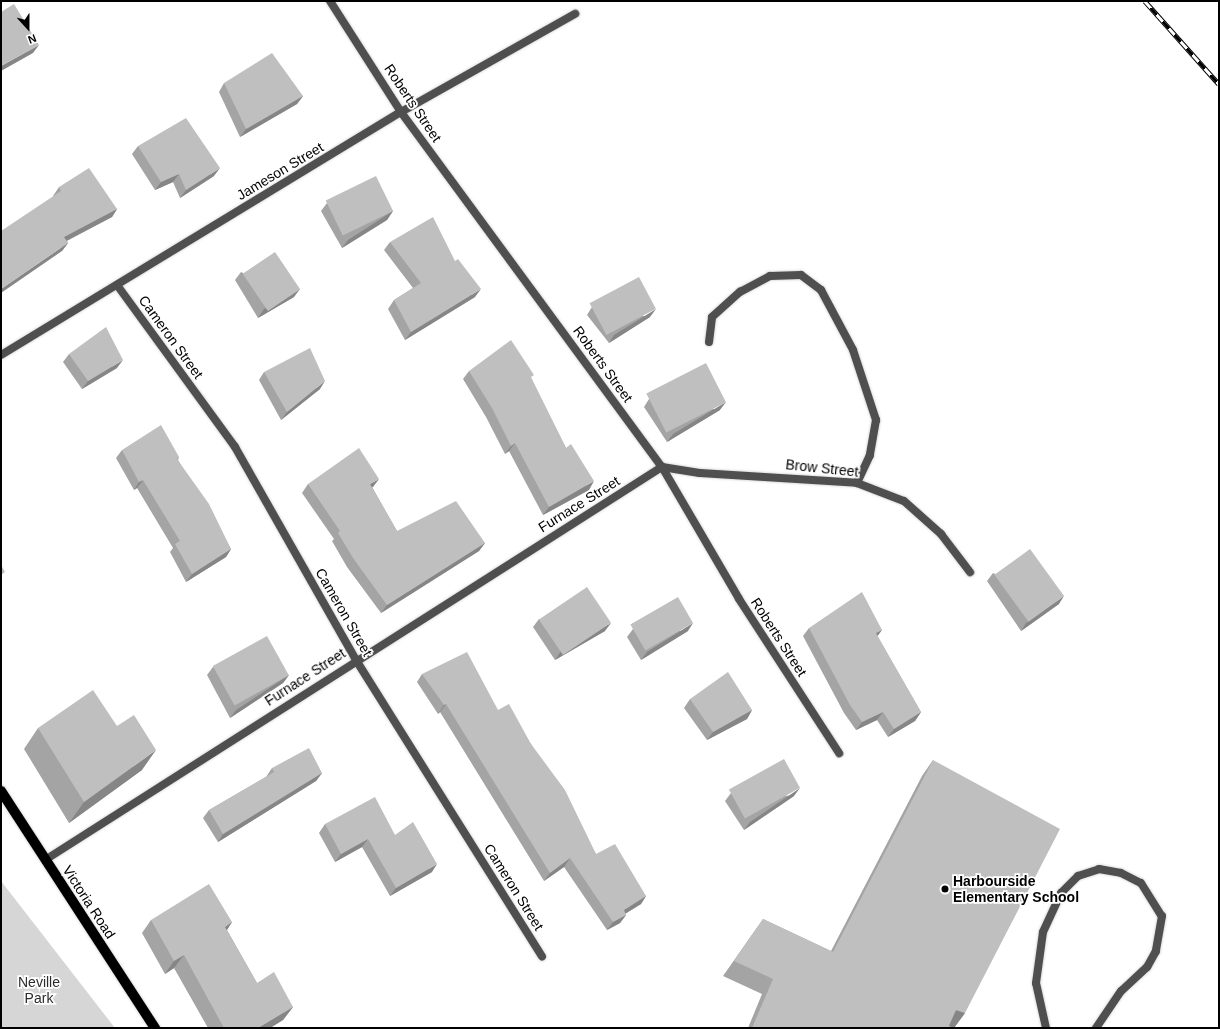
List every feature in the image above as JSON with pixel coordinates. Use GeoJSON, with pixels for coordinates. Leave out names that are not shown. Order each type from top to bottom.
{"type":"FeatureCollection","features":[{"type":"Feature","properties":{"kind":"main road","name":"Victoria Road"},"geometry":{"type":"LineString","coordinates":[[1,791],[155,1028]]}},
{"type":"Feature","properties":{"kind":"street","name":"Roberts Street"},"geometry":{"type":"LineString","coordinates":[[330,1],[401,112],[662,466],[739,599],[839,753]]}},
{"type":"Feature","properties":{"kind":"street","name":"Jameson Street"},"geometry":{"type":"LineString","coordinates":[[1,355],[401,112],[575,14]]}},
{"type":"Feature","properties":{"kind":"street"},"geometry":{"type":"LineString","coordinates":[[710,342],[712,317],[740,292],[770,276],[801,275],[821,290],[853,350],[876,420],[870,455],[857,483]]}},
{"type":"Feature","properties":{"kind":"street","name":"Cameron Street"},"geometry":{"type":"LineString","coordinates":[[117,285],[235,447],[356,660],[542,956]]}},
{"type":"Feature","properties":{"kind":"street","name":"Brow Street"},"geometry":{"type":"LineString","coordinates":[[662,466],[700,473],[857,483],[904,501],[941,534],[970,572]]}},
{"type":"Feature","properties":{"kind":"street","name":"Furnace Street"},"geometry":{"type":"LineString","coordinates":[[45,860],[662,466]]}},
{"type":"Feature","properties":{"kind":"street"},"geometry":{"type":"LineString","coordinates":[[1046,1028],[1036,983],[1043,932],[1061,893],[1078,876],[1099,869],[1122,872],[1141,882],[1162,916],[1156,951],[1147,967],[1121,991],[1096,1028]]}},
{"type":"Feature","properties":{"kind":"green space","name":"Neville Park"},"geometry":{"type":"Polygon","coordinates":[[[1,881],[115,1028],[1,1028],[1,881]]]}},
{"type":"Feature","properties":{"kind":"building"},"geometry":{"type":"Polygon","coordinates":[[[14,4],[39,45],[1,66],[1,12],[14,4]]]}},
{"type":"Feature","properties":{"kind":"building"},"geometry":{"type":"Polygon","coordinates":[[[272,53],[303,96],[246,129],[224,83],[272,53]]]}},
{"type":"Feature","properties":{"kind":"building"},"geometry":{"type":"Polygon","coordinates":[[[186,118],[220,168],[186,190],[179,174],[161,182],[138,146],[186,118]]]}},
{"type":"Feature","properties":{"kind":"building"},"geometry":{"type":"Polygon","coordinates":[[[89,168],[117,209],[64,237],[68,243],[1,289],[1,231],[61,191],[59,187],[89,168]]]}},
{"type":"Feature","properties":{"kind":"building"},"geometry":{"type":"Polygon","coordinates":[[[376,176],[393,211],[343,236],[326,201],[376,176]]]}},
{"type":"Feature","properties":{"kind":"building"},"geometry":{"type":"Polygon","coordinates":[[[433,217],[455,261],[458,259],[481,289],[411,332],[394,300],[421,283],[390,242],[433,217]]]}},
{"type":"Feature","properties":{"kind":"building"},"geometry":{"type":"Polygon","coordinates":[[[275,252],[300,289],[268,311],[243,274],[275,252]]]}},
{"type":"Feature","properties":{"kind":"building"},"geometry":{"type":"Polygon","coordinates":[[[639,277],[656,309],[606,335],[590,303],[639,277]]]}},
{"type":"Feature","properties":{"kind":"building"},"geometry":{"type":"Polygon","coordinates":[[[106,327],[123,360],[88,381],[69,354],[106,327]]]}},
{"type":"Feature","properties":{"kind":"building"},"geometry":{"type":"Polygon","coordinates":[[[511,340],[534,375],[531,377],[566,448],[571,444],[594,481],[549,507],[515,443],[511,446],[492,408],[469,371],[511,340]]]}},
{"type":"Feature","properties":{"kind":"building"},"geometry":{"type":"Polygon","coordinates":[[[310,348],[325,381],[287,412],[264,372],[310,348]]]}},
{"type":"Feature","properties":{"kind":"building"},"geometry":{"type":"Polygon","coordinates":[[[706,363],[726,402],[666,433],[646,393],[706,363]]]}},
{"type":"Feature","properties":{"kind":"building"},"geometry":{"type":"Polygon","coordinates":[[[161,425],[179,457],[177,459],[209,504],[231,549],[192,574],[175,544],[180,541],[143,480],[139,482],[122,450],[161,425]]]}},
{"type":"Feature","properties":{"kind":"building"},"geometry":{"type":"Polygon","coordinates":[[[359,448],[379,479],[370,484],[397,531],[456,501],[485,543],[387,605],[353,558],[338,533],[340,531],[308,484],[359,448]]]}},
{"type":"Feature","properties":{"kind":"building"},"geometry":{"type":"Polygon","coordinates":[[[1030,549],[1064,596],[1028,622],[994,575],[1030,549]]]}},
{"type":"Feature","properties":{"kind":"building"},"geometry":{"type":"Polygon","coordinates":[[[1,565],[5,572],[1,575],[1,565]]]}},
{"type":"Feature","properties":{"kind":"building"},"geometry":{"type":"Polygon","coordinates":[[[587,587],[611,623],[563,655],[539,619],[587,587]]]}},
{"type":"Feature","properties":{"kind":"building"},"geometry":{"type":"Polygon","coordinates":[[[862,592],[882,630],[876,633],[921,712],[894,729],[883,712],[862,722],[850,705],[809,628],[862,592]]]}},
{"type":"Feature","properties":{"kind":"building"},"geometry":{"type":"Polygon","coordinates":[[[678,597],[693,623],[645,650],[630,624],[678,597]]]}},
{"type":"Feature","properties":{"kind":"building"},"geometry":{"type":"Polygon","coordinates":[[[267,636],[289,675],[235,705],[213,666],[267,636]]]}},
{"type":"Feature","properties":{"kind":"building"},"geometry":{"type":"Polygon","coordinates":[[[467,652],[498,710],[509,704],[531,744],[565,790],[596,854],[615,844],[646,896],[624,910],[626,915],[613,922],[570,858],[550,873],[446,704],[444,705],[422,674],[467,652]]]}},
{"type":"Feature","properties":{"kind":"building"},"geometry":{"type":"Polygon","coordinates":[[[728,672],[752,710],[713,732],[690,699],[728,672]]]}},
{"type":"Feature","properties":{"kind":"building"},"geometry":{"type":"Polygon","coordinates":[[[93,690],[117,726],[134,715],[156,750],[84,802],[38,728],[93,690]]]}},
{"type":"Feature","properties":{"kind":"building"},"geometry":{"type":"Polygon","coordinates":[[[309,748],[322,773],[223,834],[209,810],[274,772],[272,768],[309,748]]]}},
{"type":"Feature","properties":{"kind":"building"},"geometry":{"type":"Polygon","coordinates":[[[784,759],[800,788],[745,818],[729,790],[784,759]]]}},
{"type":"Feature","properties":{"kind":"building","name":"Harbourside Elementary School"},"geometry":{"type":"Polygon","coordinates":[[[933,760],[1060,829],[965,1013],[956,1010],[948,1028],[752,1028],[773,979],[734,961],[763,919],[833,952],[933,760]]]}},
{"type":"Feature","properties":{"kind":"building"},"geometry":{"type":"Polygon","coordinates":[[[375,797],[395,835],[413,822],[437,864],[396,888],[368,839],[341,854],[325,824],[375,797]]]}},
{"type":"Feature","properties":{"kind":"building"},"geometry":{"type":"Polygon","coordinates":[[[209,884],[232,922],[225,927],[257,983],[274,972],[293,1007],[258,1028],[224,1028],[184,955],[174,961],[151,920],[209,884]]]}},
{"type":"Feature","properties":{"kind":"railway"},"geometry":{"type":"LineString","coordinates":[[1145,1],[1219,84]]}},
{"type":"Feature","properties":{"kind":"place","name":"Harbourside Elementary School"},"geometry":{"type":"Point","coordinates":[945,889]}}]}
